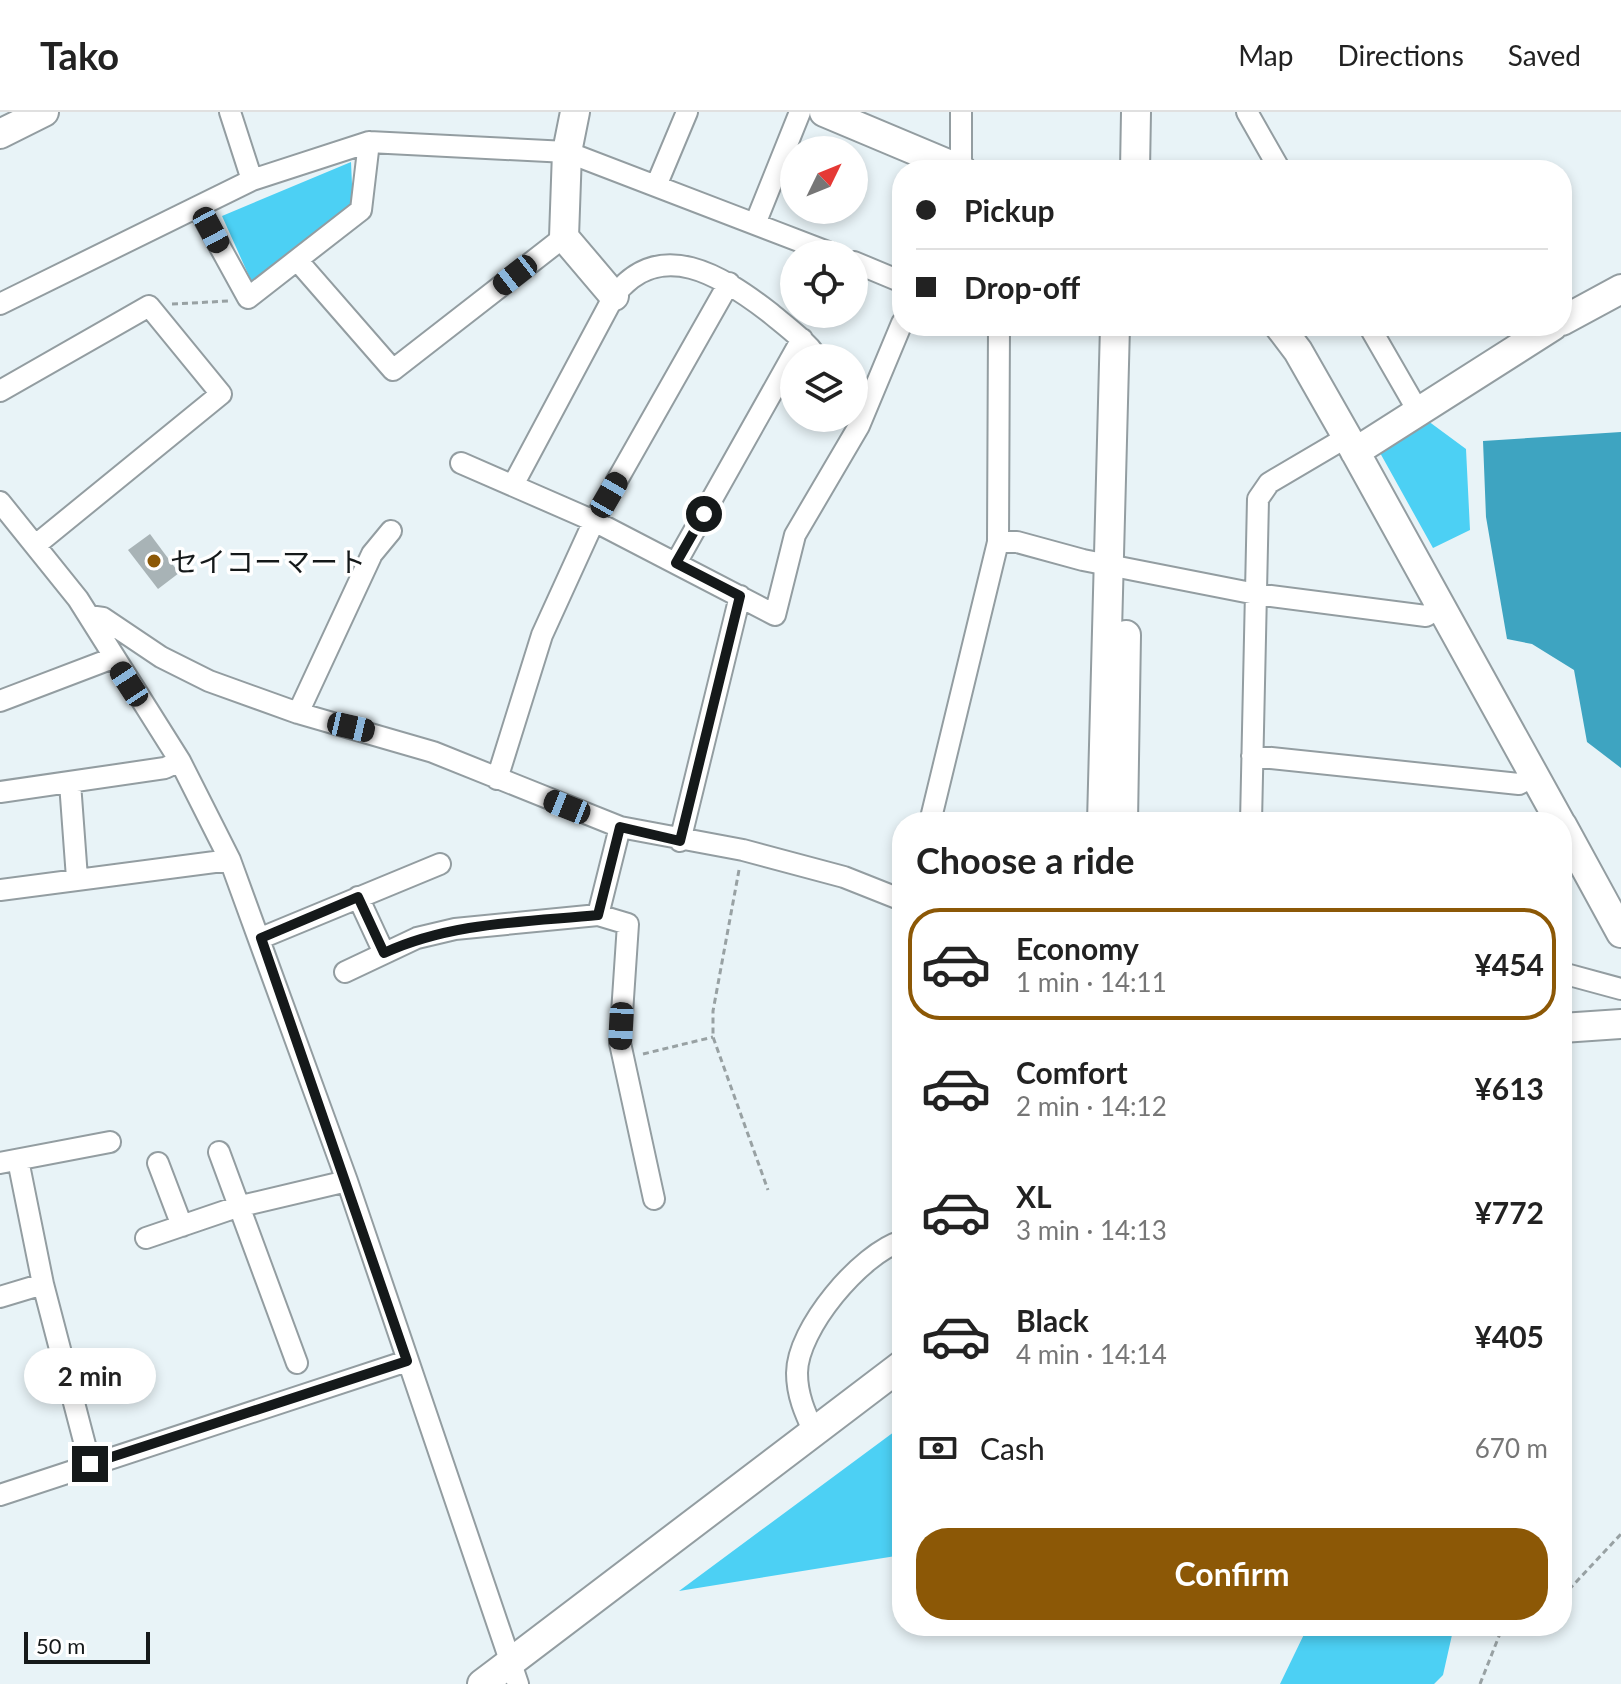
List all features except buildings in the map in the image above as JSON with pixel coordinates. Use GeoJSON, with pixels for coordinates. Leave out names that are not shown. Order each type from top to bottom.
{"type":"FeatureCollection","features":[{"type":"Feature","properties":{"kind":"street"},"geometry":{"type":"LineString","coordinates":[[230,112],[252,180]]}},
{"type":"Feature","properties":{"kind":"street"},"geometry":{"type":"LineString","coordinates":[[575,112],[567,152],[564,237],[614,296]]}},
{"type":"Feature","properties":{"kind":"street"},"geometry":{"type":"LineString","coordinates":[[656,186],[687,112]]}},
{"type":"Feature","properties":{"kind":"street"},"geometry":{"type":"LineString","coordinates":[[755,224],[800,112]]}},
{"type":"Feature","properties":{"kind":"street"},"geometry":{"type":"LineString","coordinates":[[824,112],[937,160]]}},
{"type":"Feature","properties":{"kind":"street"},"geometry":{"type":"LineString","coordinates":[[961,112],[961,160]]}},
{"type":"Feature","properties":{"kind":"street"},"geometry":{"type":"LineString","coordinates":[[1118,160],[1119,112]]}},
{"type":"Feature","properties":{"kind":"street"},"geometry":{"type":"LineString","coordinates":[[1135,160],[1136,112]]}},
{"type":"Feature","properties":{"kind":"street"},"geometry":{"type":"LineString","coordinates":[[1247,112],[1274,160]]}},
{"type":"Feature","properties":{"kind":"street"},"geometry":{"type":"LineString","coordinates":[[198,207],[248,298],[361,210],[369,142]]}},
{"type":"Feature","properties":{"kind":"street"},"geometry":{"type":"LineString","coordinates":[[0,304],[252,180],[369,142],[567,152],[796,240]]}},
{"type":"Feature","properties":{"kind":"street"},"geometry":{"type":"LineString","coordinates":[[297,260],[393,370],[564,237]]}},
{"type":"Feature","properties":{"kind":"street"},"geometry":{"type":"LineString","coordinates":[[513,485],[614,296],[625,282],[649,267],[678,264],[729,283],[806,344]]}},
{"type":"Feature","properties":{"kind":"street"},"geometry":{"type":"LineString","coordinates":[[868,268],[892,278]]}},
{"type":"Feature","properties":{"kind":"street"},"geometry":{"type":"LineString","coordinates":[[497,779],[542,635],[594,521],[729,283]]}},
{"type":"Feature","properties":{"kind":"street"},"geometry":{"type":"LineString","coordinates":[[1572,316],[1621,289]]}},
{"type":"Feature","properties":{"kind":"street"},"geometry":{"type":"LineString","coordinates":[[0,391],[149,306],[221,394],[37,544]]}},
{"type":"Feature","properties":{"kind":"street"},"geometry":{"type":"LineString","coordinates":[[676,563],[799,336],[800,328]]}},
{"type":"Feature","properties":{"kind":"street"},"geometry":{"type":"LineString","coordinates":[[868,392],[896,336]]}},
{"type":"Feature","properties":{"kind":"street"},"geometry":{"type":"LineString","coordinates":[[932,812],[998,542],[999,336]]}},
{"type":"Feature","properties":{"kind":"street"},"geometry":{"type":"LineString","coordinates":[[1115,336],[1123,812]]}},
{"type":"Feature","properties":{"kind":"street"},"geometry":{"type":"LineString","coordinates":[[1103,812],[1131,336]]}},
{"type":"Feature","properties":{"kind":"street"},"geometry":{"type":"LineString","coordinates":[[1287,336],[1351,444],[1555,812]]}},
{"type":"Feature","properties":{"kind":"street"},"geometry":{"type":"LineString","coordinates":[[1375,336],[1418,411]]}},
{"type":"Feature","properties":{"kind":"street"},"geometry":{"type":"LineString","coordinates":[[1251,812],[1259,493],[1269,483],[1418,411],[1537,336]]}},
{"type":"Feature","properties":{"kind":"street"},"geometry":{"type":"LineString","coordinates":[[461,463],[594,521],[775,615],[795,535],[848,432]]}},
{"type":"Feature","properties":{"kind":"street"},"geometry":{"type":"LineString","coordinates":[[0,502],[37,544],[89,616],[180,761],[230,860],[261,938],[347,1181],[513,1675]]}},
{"type":"Feature","properties":{"kind":"street"},"geometry":{"type":"LineString","coordinates":[[298,713],[372,554],[391,531]]}},
{"type":"Feature","properties":{"kind":"street"},"geometry":{"type":"LineString","coordinates":[[998,542],[1017,542],[1256,594],[1426,616],[1441,607]]}},
{"type":"Feature","properties":{"kind":"street"},"geometry":{"type":"LineString","coordinates":[[680,841],[740,596]]}},
{"type":"Feature","properties":{"kind":"street"},"geometry":{"type":"LineString","coordinates":[[89,616],[103,618],[161,657],[209,681],[298,713],[396,739],[620,827],[680,841],[743,850],[844,877],[892,896]]}},
{"type":"Feature","properties":{"kind":"street"},"geometry":{"type":"LineString","coordinates":[[0,701],[113,658]]}},
{"type":"Feature","properties":{"kind":"street"},"geometry":{"type":"LineString","coordinates":[[1252,756],[1519,784],[1535,775]]}},
{"type":"Feature","properties":{"kind":"street"},"geometry":{"type":"LineString","coordinates":[[0,792],[165,768],[180,761]]}},
{"type":"Feature","properties":{"kind":"street"},"geometry":{"type":"LineString","coordinates":[[70,783],[77,878]]}},
{"type":"Feature","properties":{"kind":"street"},"geometry":{"type":"LineString","coordinates":[[598,915],[620,827]]}},
{"type":"Feature","properties":{"kind":"street"},"geometry":{"type":"LineString","coordinates":[[1572,843],[1621,933]]}},
{"type":"Feature","properties":{"kind":"street"},"geometry":{"type":"LineString","coordinates":[[0,890],[230,860]]}},
{"type":"Feature","properties":{"kind":"street"},"geometry":{"type":"LineString","coordinates":[[261,938],[440,864]]}},
{"type":"Feature","properties":{"kind":"street"},"geometry":{"type":"LineString","coordinates":[[358,897],[384,953]]}},
{"type":"Feature","properties":{"kind":"street"},"geometry":{"type":"LineString","coordinates":[[345,972],[417,938],[455,929],[598,915],[628,924],[620,1043],[654,1199]]}},
{"type":"Feature","properties":{"kind":"street"},"geometry":{"type":"LineString","coordinates":[[1572,976],[1621,989]]}},
{"type":"Feature","properties":{"kind":"street"},"geometry":{"type":"LineString","coordinates":[[1572,1027],[1621,1024]]}},
{"type":"Feature","properties":{"kind":"street"},"geometry":{"type":"LineString","coordinates":[[90,1464],[9,1161],[110,1142]]}},
{"type":"Feature","properties":{"kind":"street"},"geometry":{"type":"LineString","coordinates":[[219,1152],[297,1363]]}},
{"type":"Feature","properties":{"kind":"street"},"geometry":{"type":"LineString","coordinates":[[158,1163],[182,1226]]}},
{"type":"Feature","properties":{"kind":"street"},"geometry":{"type":"LineString","coordinates":[[146,1238],[237,1207],[347,1181]]}},
{"type":"Feature","properties":{"kind":"street"},"geometry":{"type":"LineString","coordinates":[[814,1432],[801,1405],[796,1370],[813,1327],[822,1307],[844,1282],[892,1244]]}},
{"type":"Feature","properties":{"kind":"street"},"geometry":{"type":"LineString","coordinates":[[0,1297],[43,1284]]}},
{"type":"Feature","properties":{"kind":"street"},"geometry":{"type":"LineString","coordinates":[[0,1495],[407,1361]]}},
{"type":"Feature","properties":{"kind":"street"},"geometry":{"type":"LineString","coordinates":[[482,1684],[513,1675],[892,1373]]}},
{"type":"Feature","properties":{"kind":"path"},"geometry":{"type":"LineString","coordinates":[[149,306],[248,298]]}},
{"type":"Feature","properties":{"kind":"path"},"geometry":{"type":"LineString","coordinates":[[743,850],[713,1011],[713,1037],[768,1190]]}},
{"type":"Feature","properties":{"kind":"path"},"geometry":{"type":"LineString","coordinates":[[623,1059],[713,1037]]}},
{"type":"Feature","properties":{"kind":"path"},"geometry":{"type":"LineString","coordinates":[[1572,1586],[1621,1534]]}},
{"type":"Feature","properties":{"kind":"path"},"geometry":{"type":"LineString","coordinates":[[1480,1684],[1499,1636]]}},
{"type":"Feature","properties":{"kind":"shaded area"},"geometry":{"type":"Polygon","coordinates":[[[351,162],[353,207],[253,285],[222,216],[351,162]]]}},
{"type":"Feature","properties":{"kind":"shaded area"},"geometry":{"type":"Polygon","coordinates":[[[1424,418],[1466,449],[1470,530],[1433,548],[1379,451],[1424,418]]]}},
{"type":"Feature","properties":{"kind":"shaded area"},"geometry":{"type":"Polygon","coordinates":[[[1621,432],[1621,768],[1587,742],[1574,670],[1532,644],[1507,639],[1486,517],[1483,441],[1621,432]]]}},
{"type":"Feature","properties":{"kind":"shaded area"},"geometry":{"type":"Polygon","coordinates":[[[892,1433],[892,1557],[679,1591],[892,1433]]]}},
{"type":"Feature","properties":{"kind":"shaded area"},"geometry":{"type":"Polygon","coordinates":[[[1303,1636],[1452,1636],[1443,1675],[1434,1684],[1280,1684],[1303,1636]]]}},
{"type":"Feature","properties":{"kind":"place","name":"セイコーマート"},"geometry":{"type":"Point","coordinates":[154,561]}},
{"type":"Feature","properties":{"kind":"route"},"geometry":{"type":"LineString","coordinates":[[90,1464],[407,1361],[261,938],[358,897],[384,953],[417,938],[455,929],[598,915],[620,827],[680,841],[688,798],[740,596],[676,563],[704,514]]}}]}
